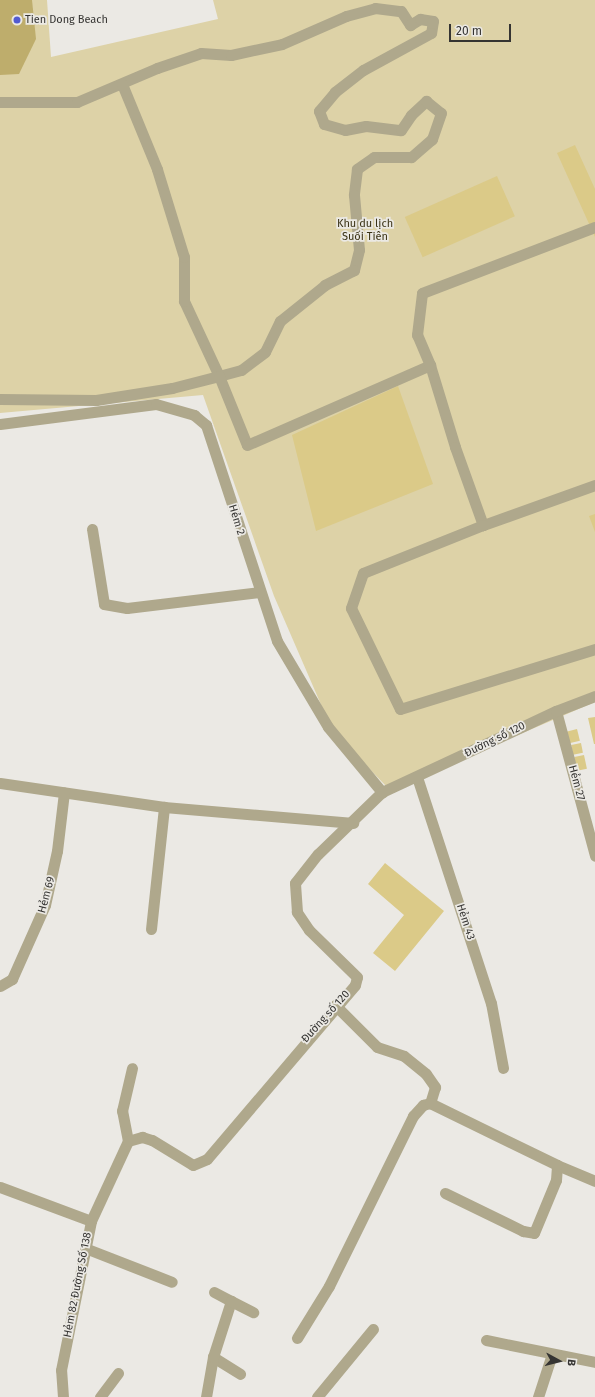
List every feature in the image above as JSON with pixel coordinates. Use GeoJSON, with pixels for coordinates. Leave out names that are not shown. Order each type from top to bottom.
{"type":"FeatureCollection","features":[{"type":"Feature","properties":{"kind":"street"},"geometry":{"type":"LineString","coordinates":[[0,102],[77,102],[157,68],[201,53],[231,55],[282,44],[346,16],[375,8],[401,11],[410,25],[420,19],[433,21],[431,33],[363,70],[319,110],[324,124],[344,130],[366,126],[401,130],[411,115],[426,101],[441,112],[432,139],[411,157],[374,157],[357,169],[354,195],[360,250],[354,270],[324,285],[280,321],[265,352],[240,370],[172,388],[96,400],[0,399]]}},
{"type":"Feature","properties":{"kind":"street"},"geometry":{"type":"LineString","coordinates":[[122,84],[156,169],[184,257],[184,301],[219,376],[247,445],[430,365]]}},
{"type":"Feature","properties":{"kind":"street"},"geometry":{"type":"LineString","coordinates":[[483,525],[430,365],[417,335],[422,293],[595,227]]}},
{"type":"Feature","properties":{"kind":"street","name":"Hẻm 2"},"geometry":{"type":"LineString","coordinates":[[0,424],[156,404],[194,415],[206,425],[259,592],[277,641],[328,727],[382,792]]}},
{"type":"Feature","properties":{"kind":"street"},"geometry":{"type":"LineString","coordinates":[[595,485],[483,525],[363,573],[352,608],[400,709],[595,649]]}},
{"type":"Feature","properties":{"kind":"street"},"geometry":{"type":"LineString","coordinates":[[92,530],[104,604],[127,608],[259,592]]}},
{"type":"Feature","properties":{"kind":"street","name":"Đường số 120"},"geometry":{"type":"LineString","coordinates":[[128,1141],[142,1137],[152,1140],[193,1165],[206,1159],[335,1005],[355,985],[357,977],[309,930],[297,912],[295,882],[318,854],[353,823],[382,792],[556,711],[595,696]]}},
{"type":"Feature","properties":{"kind":"street","name":"Hẻm 27"},"geometry":{"type":"LineString","coordinates":[[556,711],[595,856]]}},
{"type":"Feature","properties":{"kind":"street","name":"Hẻm 43"},"geometry":{"type":"LineString","coordinates":[[417,777],[491,1003],[503,1068]]}},
{"type":"Feature","properties":{"kind":"street"},"geometry":{"type":"LineString","coordinates":[[0,783],[164,807],[353,823]]}},
{"type":"Feature","properties":{"kind":"street","name":"Hẻm 69"},"geometry":{"type":"LineString","coordinates":[[0,986],[12,979],[45,905],[57,851],[64,792]]}},
{"type":"Feature","properties":{"kind":"street"},"geometry":{"type":"LineString","coordinates":[[151,929],[164,807]]}},
{"type":"Feature","properties":{"kind":"street"},"geometry":{"type":"LineString","coordinates":[[335,1005],[377,1047],[404,1056],[426,1074],[435,1087],[430,1103]]}},
{"type":"Feature","properties":{"kind":"street"},"geometry":{"type":"LineString","coordinates":[[90,1221],[128,1141],[122,1111],[132,1068]]}},
{"type":"Feature","properties":{"kind":"street"},"geometry":{"type":"LineString","coordinates":[[297,1338],[329,1286],[413,1116],[423,1105],[430,1103],[557,1165],[595,1181]]}},
{"type":"Feature","properties":{"kind":"street"},"geometry":{"type":"LineString","coordinates":[[445,1193],[523,1231],[534,1233],[556,1180],[557,1165]]}},
{"type":"Feature","properties":{"kind":"street","name":"Hẻm 82 Đường Số 138"},"geometry":{"type":"LineString","coordinates":[[0,1187],[90,1221],[86,1248],[61,1370],[63,1397]]}},
{"type":"Feature","properties":{"kind":"street"},"geometry":{"type":"LineString","coordinates":[[86,1248],[172,1282]]}},
{"type":"Feature","properties":{"kind":"street"},"geometry":{"type":"LineString","coordinates":[[214,1292],[253,1312]]}},
{"type":"Feature","properties":{"kind":"street"},"geometry":{"type":"LineString","coordinates":[[206,1397],[213,1357],[232,1301]]}},
{"type":"Feature","properties":{"kind":"street"},"geometry":{"type":"LineString","coordinates":[[317,1397],[373,1329]]}},
{"type":"Feature","properties":{"kind":"street"},"geometry":{"type":"LineString","coordinates":[[486,1340],[595,1362]]}},
{"type":"Feature","properties":{"kind":"street"},"geometry":{"type":"LineString","coordinates":[[538,1397],[552,1354]]}},
{"type":"Feature","properties":{"kind":"street"},"geometry":{"type":"LineString","coordinates":[[213,1357],[240,1374]]}},
{"type":"Feature","properties":{"kind":"street"},"geometry":{"type":"LineString","coordinates":[[100,1397],[118,1373]]}},
{"type":"Feature","properties":{"kind":"green space","name":"Khu du lịch Suối Tiên"},"geometry":{"type":"Polygon","coordinates":[[[0,0],[47,0],[51,57],[218,19],[213,0],[595,0],[595,702],[396,787],[386,786],[332,730],[274,596],[203,395],[0,413],[0,0]]]}},
{"type":"Feature","properties":{"kind":"shaded area","name":"Tien Dong Beach"},"geometry":{"type":"Polygon","coordinates":[[[0,0],[32,0],[36,39],[19,74],[0,75],[0,0]]]}},
{"type":"Feature","properties":{"kind":"building"},"geometry":{"type":"Polygon","coordinates":[[[575,145],[595,189],[595,237],[557,153],[575,145]]]}},
{"type":"Feature","properties":{"kind":"building"},"geometry":{"type":"Polygon","coordinates":[[[497,176],[515,216],[423,257],[405,217],[497,176]]]}},
{"type":"Feature","properties":{"kind":"building"},"geometry":{"type":"Polygon","coordinates":[[[398,386],[433,484],[316,531],[292,435],[398,386]]]}},
{"type":"Feature","properties":{"kind":"building"},"geometry":{"type":"Polygon","coordinates":[[[595,514],[595,532],[589,516],[595,514]]]}},
{"type":"Feature","properties":{"kind":"building"},"geometry":{"type":"Polygon","coordinates":[[[595,717],[595,744],[594,744],[588,718],[595,717]]]}},
{"type":"Feature","properties":{"kind":"building"},"geometry":{"type":"Polygon","coordinates":[[[577,729],[580,741],[569,743],[566,732],[577,729]]]}},
{"type":"Feature","properties":{"kind":"building"},"geometry":{"type":"Polygon","coordinates":[[[581,743],[583,753],[573,755],[571,745],[581,743]]]}},
{"type":"Feature","properties":{"kind":"building"},"geometry":{"type":"Polygon","coordinates":[[[584,755],[587,769],[577,771],[574,757],[584,755]]]}},
{"type":"Feature","properties":{"kind":"building"},"geometry":{"type":"Polygon","coordinates":[[[385,863],[444,911],[395,971],[373,953],[404,915],[368,884],[385,863]]]}},
{"type":"Feature","properties":{"kind":"place","name":"Tien Dong Beach"},"geometry":{"type":"Point","coordinates":[17,20]}}]}
